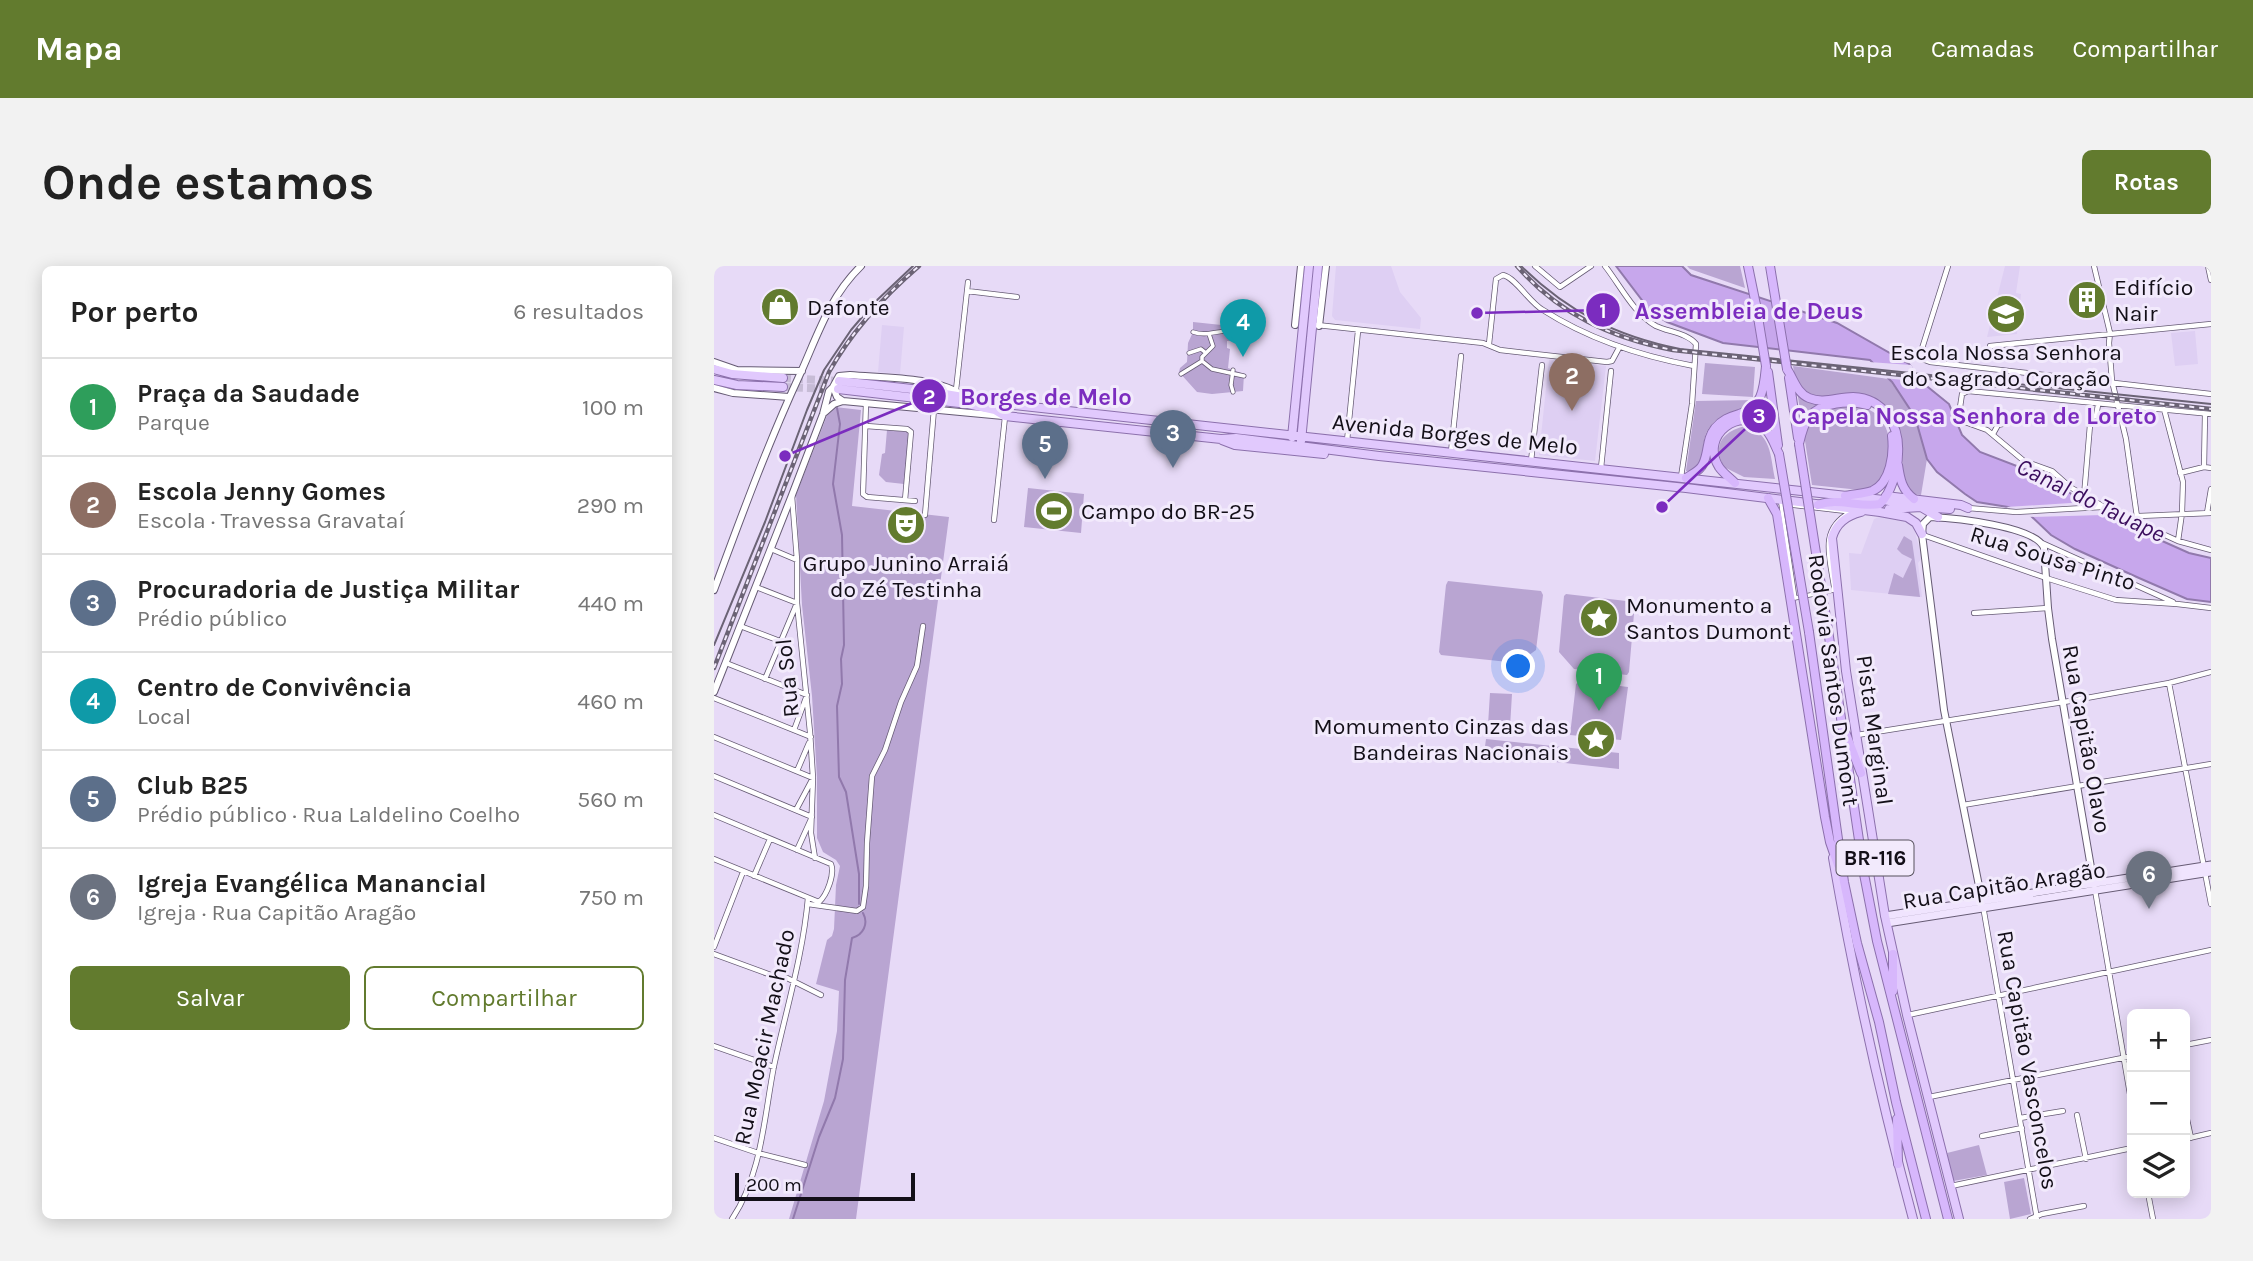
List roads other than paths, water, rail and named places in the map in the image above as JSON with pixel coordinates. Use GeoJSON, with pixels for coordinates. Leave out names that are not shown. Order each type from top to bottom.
{"type":"FeatureCollection","features":[{"type":"Feature","properties":{"kind":"highway","name":"Rodovia Santos Dumont"},"geometry":{"type":"LineString","coordinates":[[1748,266],[1769,375],[1779,454],[1809,632],[1844,883],[1926,1219]]}},
{"type":"Feature","properties":{"kind":"highway","name":"Rodovia Santos Dumont"},"geometry":{"type":"LineString","coordinates":[[1770,266],[1864,874],[1877,941],[1948,1219]]}},
{"type":"Feature","properties":{"kind":"highway"},"geometry":{"type":"LineString","coordinates":[[1735,483],[1718,466],[1714,444],[1721,431],[1752,409],[1761,397],[1766,366]]}},
{"type":"Feature","properties":{"kind":"highway"},"geometry":{"type":"LineString","coordinates":[[1787,369],[1801,393],[1809,398],[1825,403],[1868,406],[1885,419],[1892,435],[1893,451],[1884,481],[1872,491],[1845,496]]}},
{"type":"Feature","properties":{"kind":"highway"},"geometry":{"type":"LineString","coordinates":[[1799,444],[1801,431],[1809,417],[1825,403],[1858,398],[1873,402],[1885,411],[1893,422],[1898,434],[1901,483],[1914,499]]}},
{"type":"Feature","properties":{"kind":"highway"},"geometry":{"type":"LineString","coordinates":[[1684,478],[1703,464],[1708,440],[1715,428],[1727,417],[1754,422],[1764,428],[1779,454]]}},
{"type":"Feature","properties":{"kind":"highway"},"geometry":{"type":"LineString","coordinates":[[1818,505],[1829,502],[1875,505],[1885,498],[1898,463]]}},
{"type":"Feature","properties":{"kind":"highway"},"geometry":{"type":"LineString","coordinates":[[1768,498],[1777,514],[1830,842],[1844,883]]}},
{"type":"Feature","properties":{"kind":"highway"},"geometry":{"type":"LineString","coordinates":[[1840,718],[1861,773]]}},
{"type":"Feature","properties":{"kind":"highway"},"geometry":{"type":"LineString","coordinates":[[1892,1000],[1893,954]]}},
{"type":"Feature","properties":{"kind":"highway"},"geometry":{"type":"LineString","coordinates":[[1896,1102],[1898,1164]]}},
{"type":"Feature","properties":{"kind":"main road"},"geometry":{"type":"LineString","coordinates":[[1291,439],[1299,324],[1309,266]]}},
{"type":"Feature","properties":{"kind":"main road"},"geometry":{"type":"LineString","coordinates":[[1301,441],[1322,271]]}},
{"type":"Feature","properties":{"kind":"main road"},"geometry":{"type":"LineString","coordinates":[[714,369],[783,383],[737,386],[714,380]]}},
{"type":"Feature","properties":{"kind":"main road","name":"Avenida Borges de Melo"},"geometry":{"type":"LineString","coordinates":[[834,388],[968,404],[995,410],[1005,416],[1221,439],[1291,439]]}},
{"type":"Feature","properties":{"kind":"main road","name":"Avenida Borges de Melo"},"geometry":{"type":"LineString","coordinates":[[834,388],[965,397],[1291,439],[1379,456],[1868,510],[1908,517],[1916,523],[1922,534]]}},
{"type":"Feature","properties":{"kind":"main road"},"geometry":{"type":"LineString","coordinates":[[1071,423],[1093,420],[1096,417],[1093,414]]}},
{"type":"Feature","properties":{"kind":"main road"},"geometry":{"type":"LineString","coordinates":[[1102,426],[1108,418],[1128,417]]}},
{"type":"Feature","properties":{"kind":"main road","name":"Avenida Borges de Melo"},"geometry":{"type":"LineString","coordinates":[[1221,439],[1235,445],[1296,452],[1379,456]]}},
{"type":"Feature","properties":{"kind":"main road","name":"Avenida Borges de Melo"},"geometry":{"type":"LineString","coordinates":[[1301,441],[1347,441],[1845,496],[1885,498]]}},
{"type":"Feature","properties":{"kind":"main road"},"geometry":{"type":"LineString","coordinates":[[1379,456],[1408,456],[1411,452],[1409,448]]}},
{"type":"Feature","properties":{"kind":"main road"},"geometry":{"type":"LineString","coordinates":[[1422,461],[1419,460],[1419,455],[1448,452]]}},
{"type":"Feature","properties":{"kind":"main road"},"geometry":{"type":"LineString","coordinates":[[1526,472],[1533,467],[1553,464]]}},
{"type":"Feature","properties":{"kind":"main road"},"geometry":{"type":"LineString","coordinates":[[1885,498],[1914,499],[1968,508]]}},
{"type":"Feature","properties":{"kind":"main road"},"geometry":{"type":"LineString","coordinates":[[1885,498],[1921,507],[1961,510],[1968,508]]}},
{"type":"Feature","properties":{"kind":"main road"},"geometry":{"type":"LineString","coordinates":[[1880,512],[1921,507],[1938,517]]}},
{"type":"Feature","properties":{"kind":"main road","name":"Pista Marginal"},"geometry":{"type":"LineString","coordinates":[[1868,510],[1843,519],[1832,538],[1846,671],[1893,954],[1959,1219]]}},
{"type":"Feature","properties":{"kind":"main road","name":"BR-116"},"geometry":{"type":"LineString","coordinates":[[1830,842],[1848,942],[1913,1219]]}},
{"type":"Feature","properties":{"kind":"main road","name":"Rua Capitão Aragão"},"geometry":{"type":"LineString","coordinates":[[1886,919],[2208,869]]}},
{"type":"Feature","properties":{"kind":"street"},"geometry":{"type":"LineString","coordinates":[[714,590],[776,425],[828,309],[843,286],[861,266]]}},
{"type":"Feature","properties":{"kind":"street"},"geometry":{"type":"LineString","coordinates":[[1301,266],[1299,324],[1489,344],[1500,349],[1607,362],[1612,361],[1619,348]]}},
{"type":"Feature","properties":{"kind":"street"},"geometry":{"type":"LineString","coordinates":[[1535,266],[1556,286],[1561,286],[1591,266]]}},
{"type":"Feature","properties":{"kind":"street"},"geometry":{"type":"LineString","coordinates":[[1605,266],[1645,318],[1656,326],[1694,341],[1696,354],[1684,478]]}},
{"type":"Feature","properties":{"kind":"street"},"geometry":{"type":"LineString","coordinates":[[1948,266],[1919,358],[1930,362],[2211,394]]}},
{"type":"Feature","properties":{"kind":"street"},"geometry":{"type":"LineString","coordinates":[[2094,266],[2110,333],[2112,382],[2126,439],[2139,516],[2138,524]]}},
{"type":"Feature","properties":{"kind":"street"},"geometry":{"type":"LineString","coordinates":[[2208,266],[2211,280]]}},
{"type":"Feature","properties":{"kind":"street"},"geometry":{"type":"LineString","coordinates":[[1489,344],[1496,279],[1503,275],[1510,277],[1534,304],[1576,330],[1655,359],[1695,366]]}},
{"type":"Feature","properties":{"kind":"street"},"geometry":{"type":"LineString","coordinates":[[956,390],[968,282]]}},
{"type":"Feature","properties":{"kind":"street"},"geometry":{"type":"LineString","coordinates":[[967,292],[1017,297]]}},
{"type":"Feature","properties":{"kind":"street"},"geometry":{"type":"LineString","coordinates":[[1990,346],[2211,324]]}},
{"type":"Feature","properties":{"kind":"street"},"geometry":{"type":"LineString","coordinates":[[1193,332],[1209,334],[1231,331]]}},
{"type":"Feature","properties":{"kind":"street"},"geometry":{"type":"LineString","coordinates":[[1347,441],[1358,331]]}},
{"type":"Feature","properties":{"kind":"street"},"geometry":{"type":"LineString","coordinates":[[1181,374],[1202,361],[1202,357],[1213,346],[1209,334]]}},
{"type":"Feature","properties":{"kind":"street"},"geometry":{"type":"LineString","coordinates":[[1189,353],[1201,349],[1206,353]]}},
{"type":"Feature","properties":{"kind":"street"},"geometry":{"type":"LineString","coordinates":[[1448,452],[1461,356]]}},
{"type":"Feature","properties":{"kind":"street"},"geometry":{"type":"LineString","coordinates":[[1202,361],[1212,369],[1233,371],[1244,376]]}},
{"type":"Feature","properties":{"kind":"street"},"geometry":{"type":"LineString","coordinates":[[714,362],[737,370],[802,371]]}},
{"type":"Feature","properties":{"kind":"street"},"geometry":{"type":"LineString","coordinates":[[1531,462],[1542,365]]}},
{"type":"Feature","properties":{"kind":"street"},"geometry":{"type":"LineString","coordinates":[[768,395],[779,394],[784,390],[786,377],[777,370]]}},
{"type":"Feature","properties":{"kind":"street"},"geometry":{"type":"LineString","coordinates":[[1233,371],[1233,392]]}},
{"type":"Feature","properties":{"kind":"street"},"geometry":{"type":"LineString","coordinates":[[1601,469],[1611,371]]}},
{"type":"Feature","properties":{"kind":"street","name":"Avenida Borges de Melo"},"geometry":{"type":"LineString","coordinates":[[834,388],[839,376],[850,375],[941,385],[956,390],[965,397]]}},
{"type":"Feature","properties":{"kind":"street"},"geometry":{"type":"LineString","coordinates":[[714,388],[733,393],[789,397]]}},
{"type":"Feature","properties":{"kind":"street"},"geometry":{"type":"LineString","coordinates":[[834,388],[837,397],[844,401]]}},
{"type":"Feature","properties":{"kind":"street"},"geometry":{"type":"LineString","coordinates":[[714,692],[834,388]]}},
{"type":"Feature","properties":{"kind":"street"},"geometry":{"type":"LineString","coordinates":[[2204,467],[2208,414],[1964,391],[1961,400],[1959,414],[1962,421],[1993,434],[2001,444],[2024,461],[2052,471],[2084,496],[2138,524],[2178,541],[2211,550]]}},
{"type":"Feature","properties":{"kind":"street"},"geometry":{"type":"LineString","coordinates":[[823,414],[831,406],[844,401]]}},
{"type":"Feature","properties":{"kind":"street","name":"Avenida Borges de Melo"},"geometry":{"type":"LineString","coordinates":[[844,401],[1005,416]]}},
{"type":"Feature","properties":{"kind":"street"},"geometry":{"type":"LineString","coordinates":[[866,403],[863,494],[865,497],[915,501]]}},
{"type":"Feature","properties":{"kind":"street"},"geometry":{"type":"LineString","coordinates":[[2084,496],[2090,425],[2092,417],[2096,416],[2098,405]]}},
{"type":"Feature","properties":{"kind":"street"},"geometry":{"type":"LineString","coordinates":[[925,515],[934,409]]}},
{"type":"Feature","properties":{"kind":"street"},"geometry":{"type":"LineString","coordinates":[[2164,409],[2183,482],[2178,541]]}},
{"type":"Feature","properties":{"kind":"street"},"geometry":{"type":"LineString","coordinates":[[994,520],[1005,416]]}},
{"type":"Feature","properties":{"kind":"street"},"geometry":{"type":"LineString","coordinates":[[1140,431],[1142,419]]}},
{"type":"Feature","properties":{"kind":"street"},"geometry":{"type":"LineString","coordinates":[[1993,434],[1998,425],[2007,423]]}},
{"type":"Feature","properties":{"kind":"street"},"geometry":{"type":"LineString","coordinates":[[866,426],[908,429],[911,432],[905,500]]}},
{"type":"Feature","properties":{"kind":"street"},"geometry":{"type":"LineString","coordinates":[[2180,473],[2204,467],[2211,468]]}},
{"type":"Feature","properties":{"kind":"street"},"geometry":{"type":"LineString","coordinates":[[2139,516],[2209,513],[2211,489]]}},
{"type":"Feature","properties":{"kind":"street","name":"Rua Sol"},"geometry":{"type":"LineString","coordinates":[[792,495],[797,603],[811,738],[812,842],[816,858]]}},
{"type":"Feature","properties":{"kind":"street"},"geometry":{"type":"LineString","coordinates":[[1781,504],[1850,512],[1839,518],[1829,532],[1828,546],[1834,590],[1795,598],[1781,504]]}},
{"type":"Feature","properties":{"kind":"street"},"geometry":{"type":"LineString","coordinates":[[1968,508],[2016,512],[2106,508]]}},
{"type":"Feature","properties":{"kind":"street"},"geometry":{"type":"LineString","coordinates":[[1922,534],[1927,518],[1938,517],[2008,529],[2036,538],[2042,543]]}},
{"type":"Feature","properties":{"kind":"street","name":"Rua Sousa Pinto"},"geometry":{"type":"LineString","coordinates":[[1922,534],[2116,600],[2211,608]]}},
{"type":"Feature","properties":{"kind":"street","name":"Rua Capitão Vasconcelos"},"geometry":{"type":"LineString","coordinates":[[1922,534],[1946,721],[1983,904],[2035,1219]]}},
{"type":"Feature","properties":{"kind":"street","name":"Rua Sousa Pinto"},"geometry":{"type":"LineString","coordinates":[[2042,543],[2177,604]]}},
{"type":"Feature","properties":{"kind":"street","name":"Rua Capitão Olavo"},"geometry":{"type":"LineString","coordinates":[[2042,543],[2048,608],[2127,1079]]}},
{"type":"Feature","properties":{"kind":"street"},"geometry":{"type":"LineString","coordinates":[[771,549],[797,560]]}},
{"type":"Feature","properties":{"kind":"street"},"geometry":{"type":"LineString","coordinates":[[756,587],[797,603],[765,679]]}},
{"type":"Feature","properties":{"kind":"street"},"geometry":{"type":"LineString","coordinates":[[1974,612],[2048,608]]}},
{"type":"Feature","properties":{"kind":"street"},"geometry":{"type":"LineString","coordinates":[[740,626],[780,641]]}},
{"type":"Feature","properties":{"kind":"street"},"geometry":{"type":"LineString","coordinates":[[714,859],[808,901],[856,911],[863,907],[872,776],[885,750],[905,691],[917,666],[923,626]]}},
{"type":"Feature","properties":{"kind":"street"},"geometry":{"type":"LineString","coordinates":[[726,663],[807,695],[794,730]]}},
{"type":"Feature","properties":{"kind":"street"},"geometry":{"type":"LineString","coordinates":[[1856,735],[2169,683],[2211,672]]}},
{"type":"Feature","properties":{"kind":"street"},"geometry":{"type":"LineString","coordinates":[[2169,683],[2208,869],[2211,904]]}},
{"type":"Feature","properties":{"kind":"street"},"geometry":{"type":"LineString","coordinates":[[714,698],[811,738],[797,771]]}},
{"type":"Feature","properties":{"kind":"street"},"geometry":{"type":"LineString","coordinates":[[714,737],[813,778],[796,810]]}},
{"type":"Feature","properties":{"kind":"street"},"geometry":{"type":"LineString","coordinates":[[1963,805],[2211,764]]}},
{"type":"Feature","properties":{"kind":"street"},"geometry":{"type":"LineString","coordinates":[[714,776],[812,817],[797,850]]}},
{"type":"Feature","properties":{"kind":"street"},"geometry":{"type":"LineString","coordinates":[[714,815],[831,864],[833,872],[823,899],[819,902],[808,901]]}},
{"type":"Feature","properties":{"kind":"street"},"geometry":{"type":"LineString","coordinates":[[754,876],[770,839]]}},
{"type":"Feature","properties":{"kind":"street"},"geometry":{"type":"LineString","coordinates":[[714,947],[743,872]]}},
{"type":"Feature","properties":{"kind":"street","name":"Rua Moacir Machado"},"geometry":{"type":"LineString","coordinates":[[732,1219],[750,1188],[794,982],[808,901]]}},
{"type":"Feature","properties":{"kind":"street"},"geometry":{"type":"LineString","coordinates":[[1907,1015],[2211,950]]}},
{"type":"Feature","properties":{"kind":"street"},"geometry":{"type":"LineString","coordinates":[[714,954],[794,982],[821,995]]}},
{"type":"Feature","properties":{"kind":"street"},"geometry":{"type":"LineString","coordinates":[[2190,1044],[2211,1040]]}},
{"type":"Feature","properties":{"kind":"street"},"geometry":{"type":"LineString","coordinates":[[714,1046],[774,1067]]}},
{"type":"Feature","properties":{"kind":"street"},"geometry":{"type":"LineString","coordinates":[[1928,1097],[2127,1057]]}},
{"type":"Feature","properties":{"kind":"street"},"geometry":{"type":"LineString","coordinates":[[2020,1118],[2063,1111]]}},
{"type":"Feature","properties":{"kind":"street"},"geometry":{"type":"LineString","coordinates":[[2077,1115],[2086,1158]]}},
{"type":"Feature","properties":{"kind":"street"},"geometry":{"type":"LineString","coordinates":[[1982,1136],[2022,1128]]}},
{"type":"Feature","properties":{"kind":"street"},"geometry":{"type":"LineString","coordinates":[[2190,1138],[2211,1133]]}},
{"type":"Feature","properties":{"kind":"street"},"geometry":{"type":"LineString","coordinates":[[714,1138],[758,1153],[805,1164]]}},
{"type":"Feature","properties":{"kind":"street"},"geometry":{"type":"LineString","coordinates":[[1950,1186],[2127,1150]]}},
{"type":"Feature","properties":{"kind":"street"},"geometry":{"type":"LineString","coordinates":[[2149,1198],[2153,1219]]}},
{"type":"Feature","properties":{"kind":"street"},"geometry":{"type":"LineString","coordinates":[[2035,1219],[2042,1214],[2084,1206]]}},
{"type":"Feature","properties":{"kind":"waterway"},"geometry":{"type":"LineString","coordinates":[[837,408],[840,424],[833,484],[842,535],[844,645],[841,659],[842,684],[837,706],[839,777],[846,792],[859,874],[859,904]]}},
{"type":"Feature","properties":{"kind":"waterway"},"geometry":{"type":"LineString","coordinates":[[793,1219],[819,1137],[835,1098],[843,1059],[845,980],[852,938],[864,929],[863,913]]}},
{"type":"Feature","properties":{"kind":"tunnel"},"geometry":{"type":"LineString","coordinates":[[783,378],[839,381]]}},
{"type":"Feature","properties":{"kind":"tunnel"},"geometry":{"type":"LineString","coordinates":[[783,387],[836,389]]}},
{"type":"Feature","properties":{"kind":"tram line"},"geometry":{"type":"LineString","coordinates":[[714,645],[824,370],[851,330],[875,302],[913,266]]}},
{"type":"Feature","properties":{"kind":"tram line"},"geometry":{"type":"LineString","coordinates":[[1521,266],[1557,297],[1594,320],[1635,337],[1680,349],[2211,404]]}},
{"type":"Feature","properties":{"kind":"railway"},"geometry":{"type":"LineString","coordinates":[[714,668],[829,372],[869,315],[919,266]]}},
{"type":"Feature","properties":{"kind":"railway"},"geometry":{"type":"LineString","coordinates":[[1517,266],[1550,298],[1588,322],[1628,339],[1673,350],[2211,409]]}},
{"type":"Feature","properties":{"kind":"place","name":"Edifício Nair"},"geometry":{"type":"Point","coordinates":[2087,300]}},
{"type":"Feature","properties":{"kind":"place","name":"Dafonte"},"geometry":{"type":"Point","coordinates":[780,307]}},
{"type":"Feature","properties":{"kind":"place","name":"Assembleia de Deus"},"geometry":{"type":"Point","coordinates":[1477,313]}},
{"type":"Feature","properties":{"kind":"place","name":"Escola Nossa Senhora do Sagrado Coração"},"geometry":{"type":"Point","coordinates":[2006,314]}},
{"type":"Feature","properties":{"kind":"place","name":"Centro de Convivência"},"geometry":{"type":"Point","coordinates":[1243,357]}},
{"type":"Feature","properties":{"kind":"place","name":"Escola Jenny Gomes"},"geometry":{"type":"Point","coordinates":[1572,411]}},
{"type":"Feature","properties":{"kind":"place","name":"Borges de Melo"},"geometry":{"type":"Point","coordinates":[785,456]}},
{"type":"Feature","properties":{"kind":"place","name":"Procuradoria de Justiça Militar"},"geometry":{"type":"Point","coordinates":[1173,468]}},
{"type":"Feature","properties":{"kind":"place","name":"Club B25"},"geometry":{"type":"Point","coordinates":[1045,479]}},
{"type":"Feature","properties":{"kind":"place","name":"Capela Nossa Senhora de Loreto"},"geometry":{"type":"Point","coordinates":[1662,507]}},
{"type":"Feature","properties":{"kind":"place","name":"Campo do BR-25"},"geometry":{"type":"Point","coordinates":[1054,511]}},
{"type":"Feature","properties":{"kind":"place","name":"Grupo Junino Arraiá do Zé Testinha"},"geometry":{"type":"Point","coordinates":[906,525]}},
{"type":"Feature","properties":{"kind":"place","name":"Monumento a Santos Dumont"},"geometry":{"type":"Point","coordinates":[1599,618]}},
{"type":"Feature","properties":{"kind":"place","name":"Praça da Saudade"},"geometry":{"type":"Point","coordinates":[1599,711]}},
{"type":"Feature","properties":{"kind":"place","name":"Momumento Cinzas das Bandeiras Nacionais"},"geometry":{"type":"Point","coordinates":[1596,739]}},
{"type":"Feature","properties":{"kind":"place","name":"Igreja Evangélica Manancial"},"geometry":{"type":"Point","coordinates":[2149,909]}},
{"type":"Feature","properties":{"kind":"water label","name":"Canal do Tauape"},"geometry":{"type":"Point","coordinates":[2091,500]}}]}
